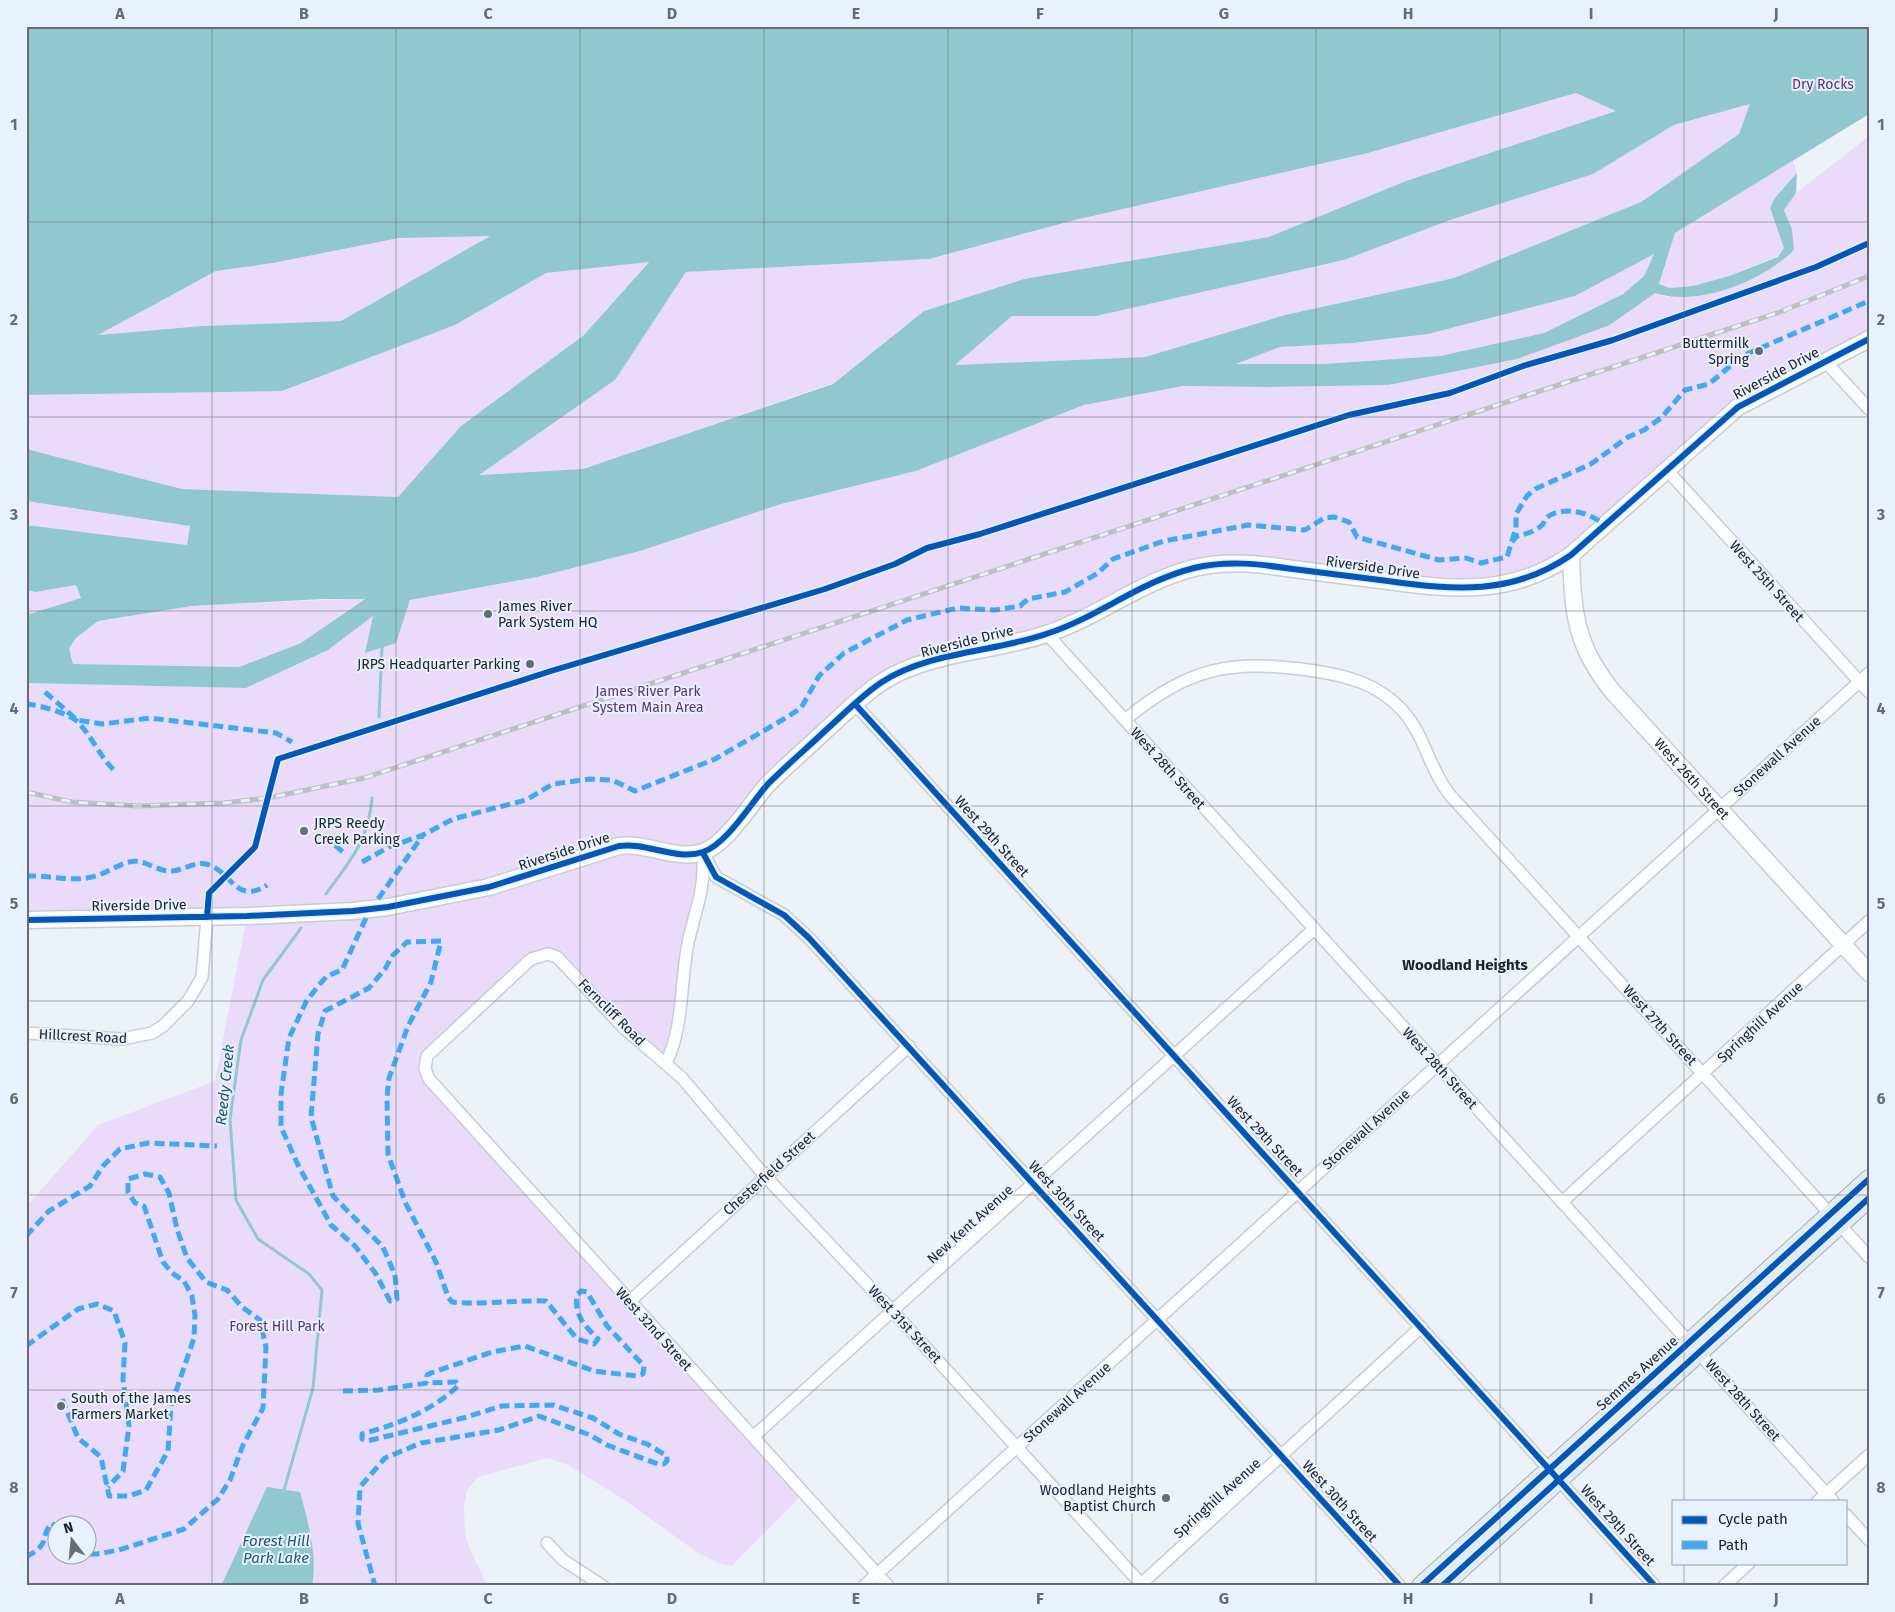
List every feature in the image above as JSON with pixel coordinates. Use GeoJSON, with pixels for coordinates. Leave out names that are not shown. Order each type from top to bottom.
{"type":"FeatureCollection","features":[{"type":"Feature","properties":{"kind":"main road","name":"Semmes Avenue"},"geometry":{"type":"LineString","coordinates":[[1442,1586],[1555,1474],[1835,1219],[1869,1179]]}},
{"type":"Feature","properties":{"kind":"main road","name":"Semmes Avenue"},"geometry":{"type":"LineString","coordinates":[[1835,1219],[1869,1198]]}},
{"type":"Feature","properties":{"kind":"main road","name":"Semmes Avenue"},"geometry":{"type":"LineString","coordinates":[[1421,1586],[1555,1474]]}},
{"type":"Feature","properties":{"kind":"street","name":"Riverside Drive"},"geometry":{"type":"LineString","coordinates":[[26,920],[207,917],[353,911],[422,901],[489,887],[626,846],[648,846],[680,854],[703,852],[718,843],[771,782],[854,704],[881,683],[902,672],[935,661],[1047,634],[1155,581],[1210,565],[1260,564],[1444,589],[1497,586],[1524,579],[1546,570],[1570,555],[1738,407],[1869,339]]}},
{"type":"Feature","properties":{"kind":"street"},"geometry":{"type":"LineString","coordinates":[[1825,361],[1869,409]]}},
{"type":"Feature","properties":{"kind":"street","name":"West 25th Street"},"geometry":{"type":"LineString","coordinates":[[1666,469],[1869,692]]}},
{"type":"Feature","properties":{"kind":"street","name":"West 26th Street"},"geometry":{"type":"LineString","coordinates":[[1570,555],[1576,622],[1583,645],[1593,664],[1613,692],[1869,973]]}},
{"type":"Feature","properties":{"kind":"street","name":"West 28th Street"},"geometry":{"type":"LineString","coordinates":[[1047,634],[1695,1346],[1826,1498]]}},
{"type":"Feature","properties":{"kind":"street","name":"West 27th Street"},"geometry":{"type":"LineString","coordinates":[[1126,720],[1146,702],[1166,689],[1205,672],[1226,667],[1277,665],[1345,676],[1382,692],[1402,710],[1419,732],[1438,779],[1450,795],[1869,1257]]}},
{"type":"Feature","properties":{"kind":"street","name":"Stonewall Avenue"},"geometry":{"type":"LineString","coordinates":[[864,1586],[1869,673]]}},
{"type":"Feature","properties":{"kind":"street","name":"West 29th Street"},"geometry":{"type":"LineString","coordinates":[[854,704],[1299,1191],[1655,1586]]}},
{"type":"Feature","properties":{"kind":"street"},"geometry":{"type":"LineString","coordinates":[[666,1063],[678,1034],[687,951],[703,883],[703,852]]}},
{"type":"Feature","properties":{"kind":"street","name":"West 30th Street"},"geometry":{"type":"LineString","coordinates":[[703,852],[716,877],[770,906],[795,924],[909,1046],[1400,1586]]}},
{"type":"Feature","properties":{"kind":"street","name":"Hillcrest Road"},"geometry":{"type":"LineString","coordinates":[[26,1032],[122,1040],[145,1036],[158,1030],[188,1001],[202,977],[207,917]]}},
{"type":"Feature","properties":{"kind":"street","name":"Springhill Avenue"},"geometry":{"type":"LineString","coordinates":[[1562,1202],[1869,921]]}},
{"type":"Feature","properties":{"kind":"street","name":"New Kent Avenue"},"geometry":{"type":"LineString","coordinates":[[753,1437],[1173,1054],[1314,929]]}},
{"type":"Feature","properties":{"kind":"street","name":"Ferncliff Road"},"geometry":{"type":"LineString","coordinates":[[425,1069],[427,1056],[526,963],[536,956],[548,954],[561,960],[624,1028],[666,1063]]}},
{"type":"Feature","properties":{"kind":"street","name":"Chesterfield Street"},"geometry":{"type":"LineString","coordinates":[[629,1302],[909,1046]]}},
{"type":"Feature","properties":{"kind":"street","name":"West 31st Street"},"geometry":{"type":"LineString","coordinates":[[666,1063],[765,1176],[893,1311],[1141,1585]]}},
{"type":"Feature","properties":{"kind":"street","name":"West 32nd Street"},"geometry":{"type":"LineString","coordinates":[[425,1069],[433,1084],[888,1586]]}},
{"type":"Feature","properties":{"kind":"street","name":"Springhill Avenue"},"geometry":{"type":"LineString","coordinates":[[1141,1585],[1421,1327]]}},
{"type":"Feature","properties":{"kind":"street"},"geometry":{"type":"LineString","coordinates":[[1826,1498],[1869,1455]]}},
{"type":"Feature","properties":{"kind":"street"},"geometry":{"type":"LineString","coordinates":[[1848,1517],[1869,1540]]}},
{"type":"Feature","properties":{"kind":"street"},"geometry":{"type":"LineString","coordinates":[[547,1544],[563,1560],[603,1586]]}},
{"type":"Feature","properties":{"kind":"street"},"geometry":{"type":"LineString","coordinates":[[1724,1586],[1748,1564]]}},
{"type":"Feature","properties":{"kind":"green space"},"geometry":{"type":"Polygon","coordinates":[[[1869,26],[1869,114],[1793,161],[1797,173],[1770,208],[1784,248],[1778,256],[1729,276],[1693,286],[1670,288],[1659,284],[1675,233],[1792,161],[1869,26]]]}},
{"type":"Feature","properties":{"kind":"green space"},"geometry":{"type":"Polygon","coordinates":[[[1577,93],[1617,111],[1406,181],[1269,237],[1024,279],[924,311],[834,383],[583,469],[478,475],[615,380],[685,272],[929,259],[1075,220],[1368,153],[1577,93]]]}},
{"type":"Feature","properties":{"kind":"green space"},"geometry":{"type":"Polygon","coordinates":[[[1751,104],[1739,134],[1641,202],[1454,278],[1285,315],[1145,357],[954,365],[1012,316],[1096,316],[1344,260],[1450,220],[1593,174],[1674,125],[1751,104]]]}},
{"type":"Feature","properties":{"kind":"green space"},"geometry":{"type":"Polygon","coordinates":[[[1869,136],[1869,339],[1747,401],[1580,548],[1497,586],[1210,565],[1075,622],[891,677],[713,847],[666,1063],[561,960],[542,955],[430,1055],[425,1069],[803,1494],[732,1566],[721,1564],[698,1553],[626,1501],[568,1465],[547,1458],[478,1477],[467,1490],[464,1505],[465,1532],[468,1544],[487,1586],[26,1586],[26,1207],[98,1125],[215,1081],[247,916],[26,920],[26,683],[246,688],[328,650],[373,615],[366,653],[382,647],[410,600],[537,577],[640,551],[781,504],[916,471],[1084,405],[1183,386],[1388,385],[1610,325],[1655,293],[1667,297],[1779,265],[1792,229],[1784,210],[1796,193],[1869,136]]]}},
{"type":"Feature","properties":{"kind":"green space"},"geometry":{"type":"Polygon","coordinates":[[[491,235],[341,321],[202,326],[96,335],[216,271],[273,263],[399,238],[491,235]]]}},
{"type":"Feature","properties":{"kind":"green space"},"geometry":{"type":"Polygon","coordinates":[[[1655,253],[1644,276],[1623,294],[1544,333],[1440,356],[1323,364],[1234,364],[1280,347],[1353,343],[1428,334],[1575,296],[1655,253]]]}},
{"type":"Feature","properties":{"kind":"green space"},"geometry":{"type":"Polygon","coordinates":[[[649,261],[584,335],[461,426],[398,497],[182,489],[26,449],[26,395],[282,391],[455,325],[546,273],[649,261]]]}},
{"type":"Feature","properties":{"kind":"green space"},"geometry":{"type":"Polygon","coordinates":[[[26,501],[190,526],[187,545],[26,525],[26,501]]]}},
{"type":"Feature","properties":{"kind":"green space"},"geometry":{"type":"Polygon","coordinates":[[[76,585],[82,598],[26,615],[26,590],[36,592],[76,585]]]}},
{"type":"Feature","properties":{"kind":"green space"},"geometry":{"type":"Polygon","coordinates":[[[365,598],[301,643],[239,667],[73,664],[69,647],[76,638],[98,621],[192,606],[365,598]]]}},
{"type":"Feature","properties":{"kind":"water"},"geometry":{"type":"Polygon","coordinates":[[[26,26],[1869,26],[1869,114],[1675,233],[1659,284],[1670,288],[1693,286],[1729,276],[1778,257],[1784,248],[1770,208],[1775,198],[1797,173],[1796,193],[1784,210],[1792,229],[1794,250],[1765,272],[1748,281],[1710,294],[1691,297],[1655,293],[1610,325],[1517,359],[1388,385],[1183,386],[1084,405],[916,471],[781,504],[640,551],[537,577],[410,600],[396,643],[365,653],[373,616],[328,650],[246,688],[26,683],[26,615],[81,598],[76,585],[36,592],[26,590],[26,525],[187,545],[190,526],[26,501],[26,449],[182,489],[398,497],[461,426],[584,335],[649,262],[546,273],[455,325],[282,391],[26,395],[26,26]],[[1576,93],[1368,153],[1075,220],[929,259],[686,272],[615,380],[479,475],[583,469],[833,384],[924,311],[1024,279],[1269,237],[1406,181],[1616,111],[1576,93]],[[1750,104],[1674,125],[1593,174],[1450,220],[1344,260],[1096,316],[1012,316],[955,365],[1145,357],[1285,315],[1454,278],[1641,202],[1739,134],[1750,104]],[[490,236],[399,238],[273,263],[216,271],[98,335],[202,326],[341,321],[490,236]],[[1654,254],[1575,296],[1428,334],[1353,343],[1280,347],[1236,364],[1323,364],[1440,356],[1544,333],[1623,294],[1644,276],[1654,254]],[[322,599],[192,606],[98,621],[76,638],[69,648],[73,664],[239,667],[301,643],[365,599],[322,599]]]}},
{"type":"Feature","properties":{"kind":"water","name":"Forest Hill Park Lake"},"geometry":{"type":"Polygon","coordinates":[[[267,1487],[300,1492],[313,1551],[314,1574],[312,1586],[221,1586],[267,1487]]]}},
{"type":"Feature","properties":{"kind":"waterway","name":"Reedy Creek"},"geometry":{"type":"LineString","coordinates":[[379,717],[382,647]]}},
{"type":"Feature","properties":{"kind":"waterway","name":"Reedy Creek"},"geometry":{"type":"LineString","coordinates":[[326,894],[357,849],[367,827],[372,798]]}},
{"type":"Feature","properties":{"kind":"waterway","name":"Reedy Creek"},"geometry":{"type":"LineString","coordinates":[[284,1490],[313,1388],[322,1290],[309,1274],[258,1239],[236,1200],[230,1119],[241,1040],[263,980],[301,928]]}},
{"type":"Feature","properties":{"kind":"railway"},"geometry":{"type":"LineString","coordinates":[[26,792],[72,802],[138,806],[224,803],[268,798],[364,778],[1780,312],[1869,276]]}},
{"type":"Feature","properties":{"kind":"marked path"},"geometry":{"type":"LineString","coordinates":[[362,862],[389,847],[423,835],[453,819],[526,800],[553,784],[590,779],[612,780],[635,791],[715,759],[801,708],[819,676],[844,653],[907,620],[958,608],[995,610],[1020,606],[1028,599],[1065,592],[1098,573],[1113,559],[1164,541],[1248,525],[1305,530],[1324,518],[1334,517],[1349,522],[1357,537],[1439,560],[1466,558],[1481,563],[1507,557],[1516,528],[1516,514],[1527,496],[1535,489],[1591,464],[1628,437],[1644,430],[1661,418],[1685,390],[1709,384],[1742,356],[1869,301]]}},
{"type":"Feature","properties":{"kind":"marked path"},"geometry":{"type":"LineString","coordinates":[[1512,542],[1517,536],[1536,529],[1552,514],[1560,512],[1568,511],[1584,514],[1604,525]]}},
{"type":"Feature","properties":{"kind":"marked path"},"geometry":{"type":"LineString","coordinates":[[45,692],[77,720],[102,724],[150,718],[276,733],[292,742]]}},
{"type":"Feature","properties":{"kind":"marked path"},"geometry":{"type":"LineString","coordinates":[[26,704],[54,710],[78,722],[117,773]]}},
{"type":"Feature","properties":{"kind":"marked path"},"geometry":{"type":"LineString","coordinates":[[324,835],[345,854]]}},
{"type":"Feature","properties":{"kind":"marked path"},"geometry":{"type":"LineString","coordinates":[[378,899],[423,835]]}},
{"type":"Feature","properties":{"kind":"marked path"},"geometry":{"type":"LineString","coordinates":[[26,876],[87,878],[99,875],[124,863],[135,861],[170,871],[201,863],[215,867],[240,889],[256,890],[267,885]]}},
{"type":"Feature","properties":{"kind":"marked path"},"geometry":{"type":"LineString","coordinates":[[366,918],[342,970],[327,976],[306,1002],[289,1038],[281,1094],[281,1127],[298,1165],[331,1225],[355,1246],[376,1274],[390,1301],[397,1299],[395,1275],[383,1247],[333,1196],[311,1117],[318,1034],[325,1011],[369,988],[385,969],[392,956],[407,942],[441,941],[431,982],[408,1026],[389,1078],[387,1098],[388,1154],[405,1202],[436,1262],[448,1297],[452,1302],[464,1303],[546,1301],[577,1339],[594,1344],[598,1339],[581,1319],[576,1301],[577,1294],[582,1291],[587,1292],[607,1326],[644,1366],[643,1374],[637,1376],[594,1371],[525,1346],[492,1352],[431,1373],[427,1375],[427,1383]]}},
{"type":"Feature","properties":{"kind":"marked path"},"geometry":{"type":"LineString","coordinates":[[26,1236],[49,1211],[90,1186],[103,1166],[120,1149],[148,1143],[217,1146]]}},
{"type":"Feature","properties":{"kind":"marked path"},"geometry":{"type":"LineString","coordinates":[[62,1399],[78,1438],[101,1457],[109,1496],[129,1496],[146,1490],[168,1451],[171,1406],[194,1338],[195,1315],[192,1296],[184,1281],[172,1273],[163,1262],[144,1206],[135,1203],[128,1192],[128,1179],[145,1174],[160,1177],[169,1193],[177,1229],[187,1258],[206,1282],[227,1290],[242,1307],[260,1320],[266,1347],[263,1408],[243,1445],[230,1480],[218,1499],[184,1529],[119,1550],[98,1554]]}},
{"type":"Feature","properties":{"kind":"marked path"},"geometry":{"type":"LineString","coordinates":[[26,1346],[78,1309],[97,1304],[114,1311],[125,1343],[123,1379],[129,1426],[123,1471],[108,1487]]}},
{"type":"Feature","properties":{"kind":"marked path"},"geometry":{"type":"LineString","coordinates":[[343,1391],[379,1390],[427,1383],[456,1382],[459,1385],[438,1402],[414,1416],[362,1434],[362,1439],[367,1441],[463,1418],[502,1406],[553,1405],[593,1418],[619,1434],[647,1444],[667,1456],[667,1461],[664,1464],[658,1464],[539,1416],[499,1430],[421,1443],[385,1458],[360,1487],[358,1523],[375,1586]]}},
{"type":"Feature","properties":{"kind":"marked path"},"geometry":{"type":"LineString","coordinates":[[26,1557],[42,1545],[48,1529]]}},
{"type":"Feature","properties":{"kind":"cycle path"},"geometry":{"type":"LineString","coordinates":[[207,917],[209,893],[255,847],[278,759],[551,671],[825,589],[895,564],[927,548],[980,534],[1349,415],[1450,393],[1523,366],[1613,340],[1816,267],[1869,243]]}},
{"type":"Feature","properties":{"kind":"cycle path"},"geometry":{"type":"LineString","coordinates":[[26,920],[247,916],[353,911],[388,907],[489,887],[619,846],[630,845],[682,854],[703,852],[721,841],[768,784],[853,705],[882,682],[901,672],[942,658],[1049,633],[1085,618],[1137,590],[1174,574],[1194,568],[1219,564],[1256,564],[1412,584],[1459,588],[1505,584],[1527,578],[1571,555],[1738,407],[1869,339]]}},
{"type":"Feature","properties":{"kind":"cycle path"},"geometry":{"type":"LineString","coordinates":[[855,704],[1655,1586]]}},
{"type":"Feature","properties":{"kind":"cycle path"},"geometry":{"type":"LineString","coordinates":[[703,853],[716,877],[784,915],[809,938],[1400,1586]]}},
{"type":"Feature","properties":{"kind":"cycle path"},"geometry":{"type":"LineString","coordinates":[[1421,1586],[1869,1179]]}},
{"type":"Feature","properties":{"kind":"cycle path"},"geometry":{"type":"LineString","coordinates":[[1442,1586],[1869,1198]]}},
{"type":"Feature","properties":{"kind":"place","name":"Buttermilk Spring"},"geometry":{"type":"Point","coordinates":[1759,351]}},
{"type":"Feature","properties":{"kind":"place","name":"James River Park System HQ"},"geometry":{"type":"Point","coordinates":[488,614]}},
{"type":"Feature","properties":{"kind":"place","name":"JRPS Headquarter Parking"},"geometry":{"type":"Point","coordinates":[530,664]}},
{"type":"Feature","properties":{"kind":"place","name":"JRPS Reedy Creek Parking"},"geometry":{"type":"Point","coordinates":[304,831]}},
{"type":"Feature","properties":{"kind":"place","name":"South of the James Farmers Market"},"geometry":{"type":"Point","coordinates":[61,1406]}},
{"type":"Feature","properties":{"kind":"place","name":"Woodland Heights Baptist Church"},"geometry":{"type":"Point","coordinates":[1166,1498]}},
{"type":"Feature","properties":{"kind":"district","name":"Woodland Heights"},"geometry":{"type":"Point","coordinates":[1465,965]}},
{"type":"Feature","properties":{"kind":"park label","name":"Dry Rocks"},"geometry":{"type":"Point","coordinates":[1823,84]}},
{"type":"Feature","properties":{"kind":"park label","name":"James River Park System Main Area"},"geometry":{"type":"Point","coordinates":[648,700]}},
{"type":"Feature","properties":{"kind":"park label","name":"Forest Hill Park"},"geometry":{"type":"Point","coordinates":[277,1326]}}]}
